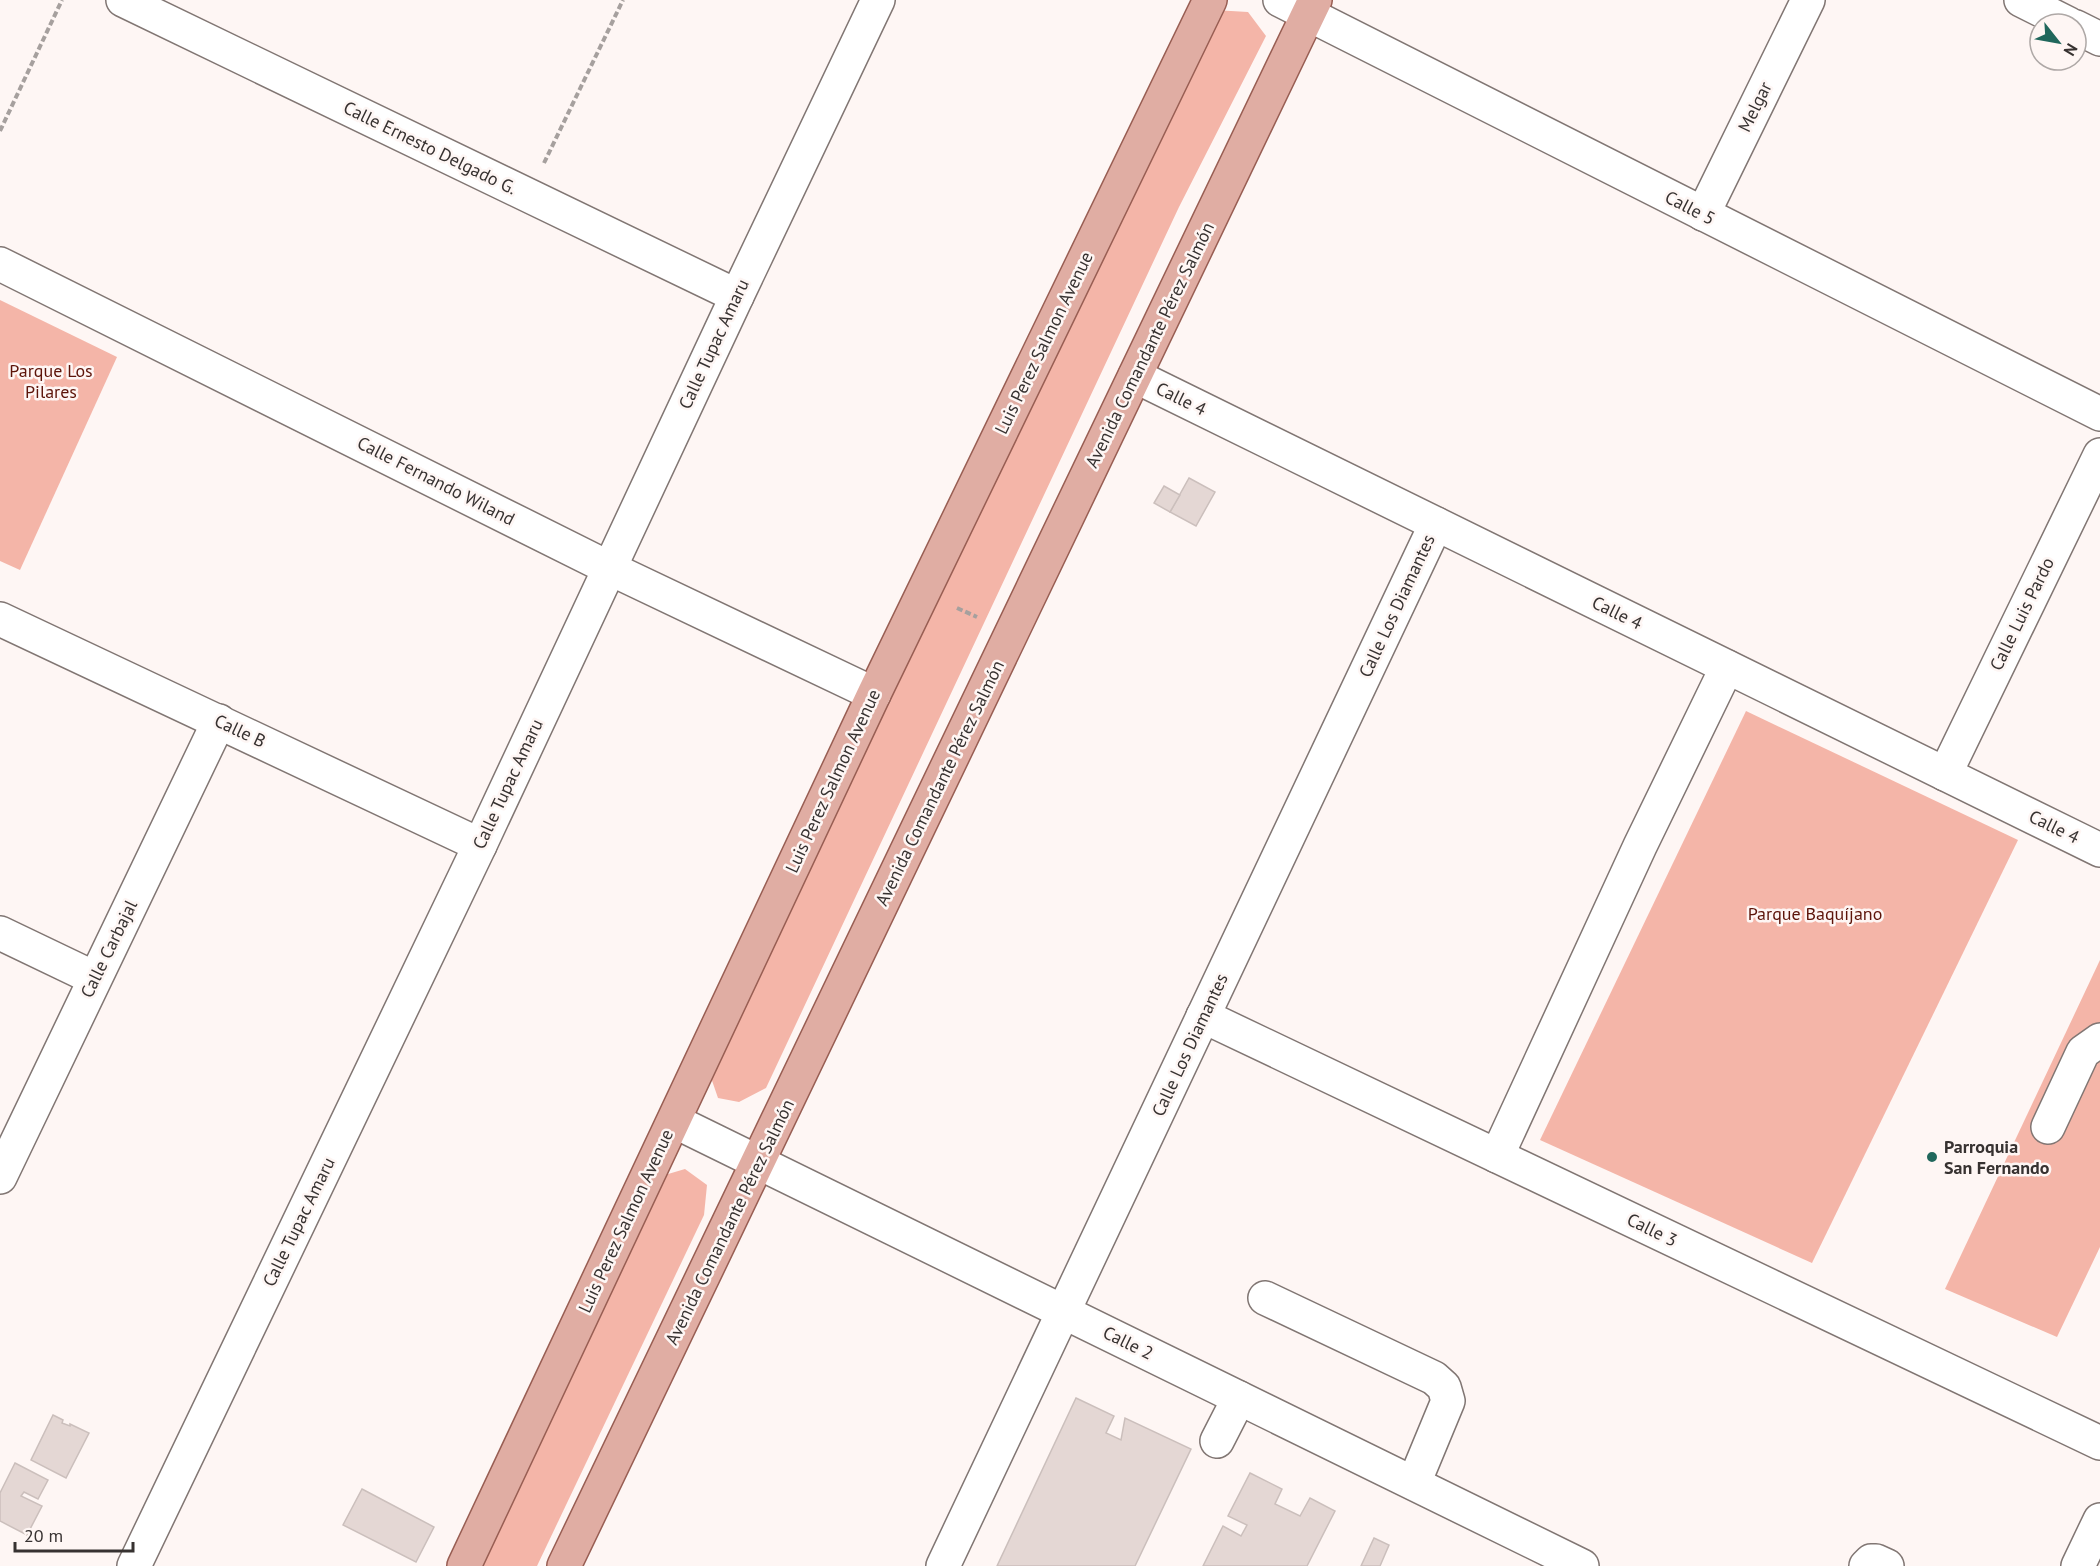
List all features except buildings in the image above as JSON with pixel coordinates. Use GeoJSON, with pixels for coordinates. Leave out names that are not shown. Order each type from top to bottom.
{"type":"FeatureCollection","features":[{"type":"Feature","properties":{"kind":"main road","name":"Luis Perez Salmon Avenue"},"geometry":{"type":"LineString","coordinates":[[464,1566],[874,694],[1210,0]]}},
{"type":"Feature","properties":{"kind":"main road","name":"Avenida Comandante Pérez Salmón"},"geometry":{"type":"LineString","coordinates":[[564,1566],[1134,376],[1301,4]]}},
{"type":"Feature","properties":{"kind":"street","name":"Calle Ernesto Delgado G."},"geometry":{"type":"LineString","coordinates":[[123,0],[737,296]]}},
{"type":"Feature","properties":{"kind":"street","name":"Calle Tupac Amaru"},"geometry":{"type":"LineString","coordinates":[[134,1566],[480,845],[737,296],[879,0]]}},
{"type":"Feature","properties":{"kind":"street","name":"Melgar"},"geometry":{"type":"LineString","coordinates":[[1703,214],[1808,0]]}},
{"type":"Feature","properties":{"kind":"street"},"geometry":{"type":"LineString","coordinates":[[2021,0],[2045,12]]}},
{"type":"Feature","properties":{"kind":"street","name":"Calle 5"},"geometry":{"type":"LineString","coordinates":[[1301,4],[1703,214],[2100,414]]}},
{"type":"Feature","properties":{"kind":"street","name":"Calle Fernando Wiland"},"geometry":{"type":"LineString","coordinates":[[0,264],[609,568],[874,694]]}},
{"type":"Feature","properties":{"kind":"street","name":"Calle 4"},"geometry":{"type":"LineString","coordinates":[[1134,376],[2100,850]]}},
{"type":"Feature","properties":{"kind":"street","name":"Calle Luis Pardo"},"geometry":{"type":"LineString","coordinates":[[1945,774],[2100,455]]}},
{"type":"Feature","properties":{"kind":"street","name":"Calle Los Diamantes"},"geometry":{"type":"LineString","coordinates":[[943,1566],[1436,524]]}},
{"type":"Feature","properties":{"kind":"street","name":"Calle B"},"geometry":{"type":"LineString","coordinates":[[0,619],[480,845]]}},
{"type":"Feature","properties":{"kind":"street"},"geometry":{"type":"LineString","coordinates":[[1497,1156],[1635,857],[1727,667]]}},
{"type":"Feature","properties":{"kind":"street","name":"Calle Carbajal"},"geometry":{"type":"LineString","coordinates":[[0,1177],[219,721]]}},
{"type":"Feature","properties":{"kind":"street"},"geometry":{"type":"LineString","coordinates":[[0,933],[94,978]]}},
{"type":"Feature","properties":{"kind":"street","name":"Calle 3"},"geometry":{"type":"LineString","coordinates":[[1203,1016],[2100,1443]]}},
{"type":"Feature","properties":{"kind":"street"},"geometry":{"type":"LineString","coordinates":[[2048,1127],[2083,1052],[2100,1040]]}},
{"type":"Feature","properties":{"kind":"street","name":"Calle 2"},"geometry":{"type":"LineString","coordinates":[[674,1121],[1582,1566]]}},
{"type":"Feature","properties":{"kind":"street"},"geometry":{"type":"LineString","coordinates":[[1265,1298],[1434,1378],[1444,1388],[1448,1401],[1414,1483]]}},
{"type":"Feature","properties":{"kind":"street"},"geometry":{"type":"LineString","coordinates":[[1217,1441],[1239,1398]]}},
{"type":"Feature","properties":{"kind":"street"},"geometry":{"type":"LineString","coordinates":[[2078,1566],[2100,1520]]}},
{"type":"Feature","properties":{"kind":"street"},"geometry":{"type":"LineString","coordinates":[[1866,1566],[1871,1561],[1876,1561],[1887,1566]]}},
{"type":"Feature","properties":{"kind":"path"},"geometry":{"type":"LineString","coordinates":[[0,131],[62,0]]}},
{"type":"Feature","properties":{"kind":"path"},"geometry":{"type":"LineString","coordinates":[[528,196],[623,0]]}},
{"type":"Feature","properties":{"kind":"path"},"geometry":{"type":"LineString","coordinates":[[923,593],[1012,633]]}},
{"type":"Feature","properties":{"kind":"green space"},"geometry":{"type":"Polygon","coordinates":[[[1214,10],[1248,12],[1266,36],[1179,207],[766,1088],[739,1102],[718,1098],[708,1069],[1214,10]]]}},
{"type":"Feature","properties":{"kind":"green space","name":"Parque Los Pilares"},"geometry":{"type":"Polygon","coordinates":[[[0,300],[117,357],[20,570],[0,561],[0,300]]]}},
{"type":"Feature","properties":{"kind":"green space","name":"Parque Baquíjano"},"geometry":{"type":"Polygon","coordinates":[[[1746,711],[2018,840],[1812,1263],[1540,1140],[1746,711]]]}},
{"type":"Feature","properties":{"kind":"green space"},"geometry":{"type":"Polygon","coordinates":[[[2100,960],[2100,1247],[2057,1337],[1945,1289],[2100,960]]]}},
{"type":"Feature","properties":{"kind":"green space"},"geometry":{"type":"Polygon","coordinates":[[[685,1169],[707,1185],[704,1215],[537,1566],[470,1566],[658,1177],[685,1169]]]}},
{"type":"Feature","properties":{"kind":"place","name":"Parroquia San Fernando"},"geometry":{"type":"Point","coordinates":[1932,1157]}}]}
